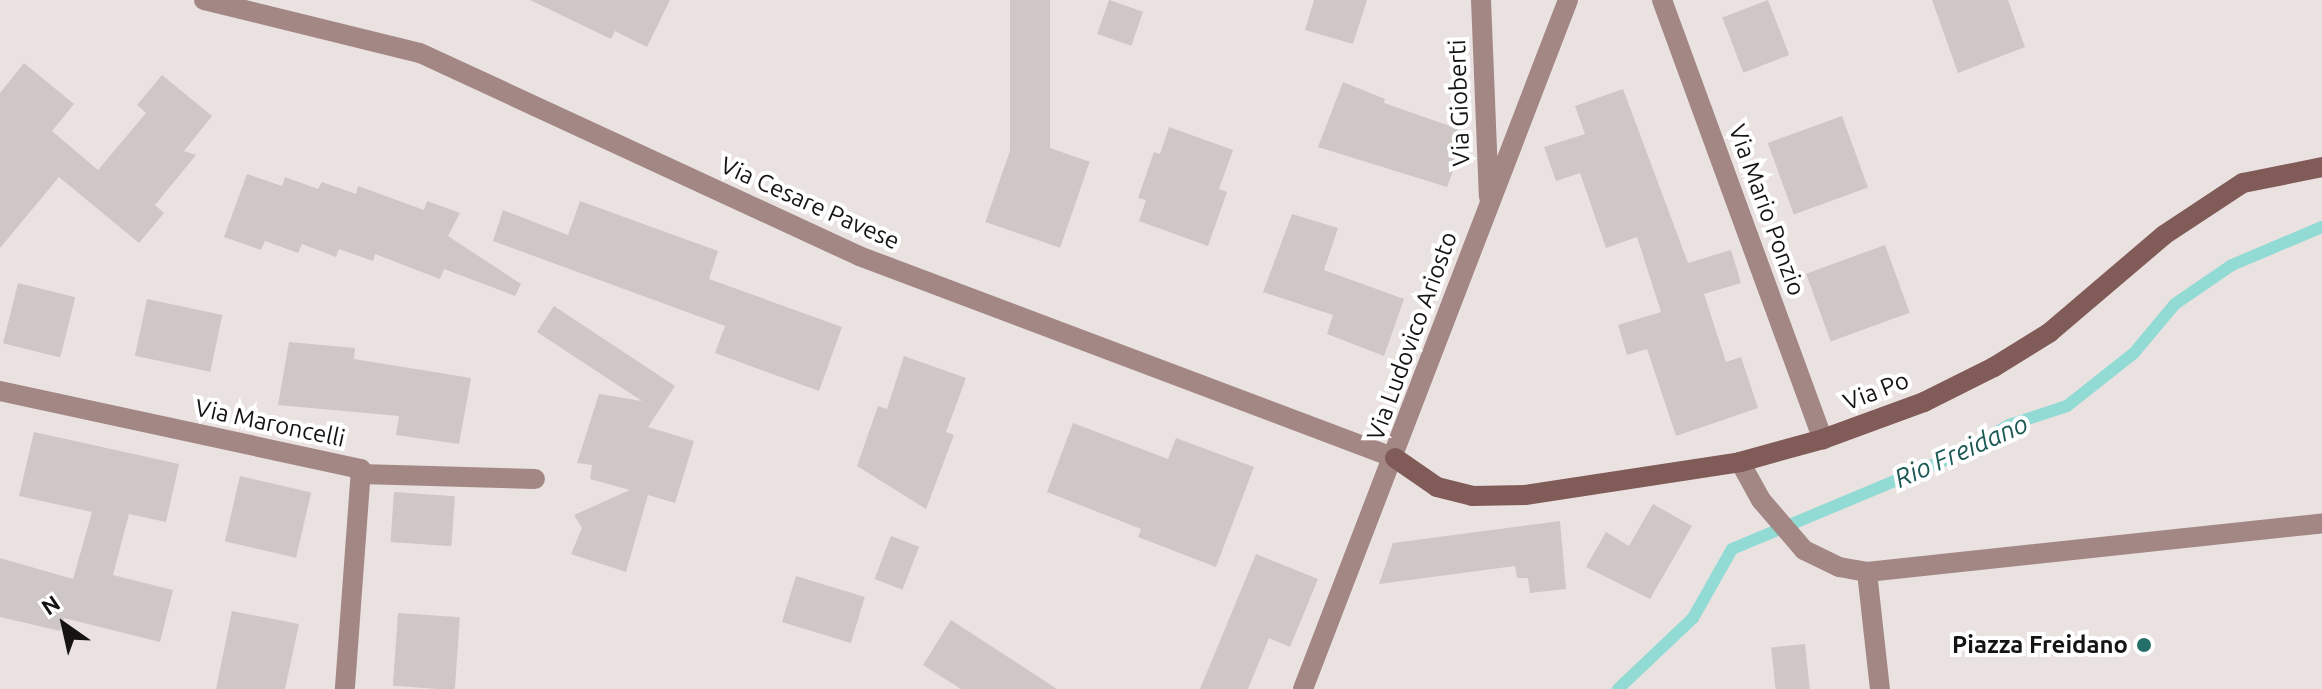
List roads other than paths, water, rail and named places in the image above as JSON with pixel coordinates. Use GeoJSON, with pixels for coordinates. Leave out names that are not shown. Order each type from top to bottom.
{"type":"FeatureCollection","features":[{"type":"Feature","properties":{"kind":"street","name":"Via Cesare Pavese"},"geometry":{"type":"LineString","coordinates":[[204,0],[420,53],[859,256],[1395,458]]}},
{"type":"Feature","properties":{"kind":"street","name":"Via Gioberti"},"geometry":{"type":"LineString","coordinates":[[1481,0],[1489,205]]}},
{"type":"Feature","properties":{"kind":"street","name":"Via Ludovico Ariosto"},"geometry":{"type":"LineString","coordinates":[[1303,689],[1395,458],[1568,0]]}},
{"type":"Feature","properties":{"kind":"street","name":"Via Mario Ponzio"},"geometry":{"type":"LineString","coordinates":[[1662,0],[1823,439]]}},
{"type":"Feature","properties":{"kind":"street","name":"Via Po"},"geometry":{"type":"LineString","coordinates":[[1395,458],[1437,487],[1472,496],[1525,495],[1740,462],[1823,439],[1924,402],[1994,367],[2049,333],[2164,235],[2243,183],[2322,167]]}},
{"type":"Feature","properties":{"kind":"street","name":"Via Maroncelli"},"geometry":{"type":"LineString","coordinates":[[0,391],[361,469],[345,689]]}},
{"type":"Feature","properties":{"kind":"street"},"geometry":{"type":"LineString","coordinates":[[1740,462],[1773,514],[1804,550],[1839,567],[1867,572],[2322,523]]}},
{"type":"Feature","properties":{"kind":"street"},"geometry":{"type":"LineString","coordinates":[[360,474],[535,479]]}},
{"type":"Feature","properties":{"kind":"street"},"geometry":{"type":"LineString","coordinates":[[1867,572],[1880,689]]}},
{"type":"Feature","properties":{"kind":"waterway","name":"Rio Freidano"},"geometry":{"type":"LineString","coordinates":[[1618,689],[1693,618],[1732,549],[1959,454],[2009,425],[2067,406],[2134,353],[2175,304],[2232,265],[2322,227]]}},
{"type":"Feature","properties":{"kind":"place","name":"Piazza Freidano"},"geometry":{"type":"Point","coordinates":[2144,645]}}]}
